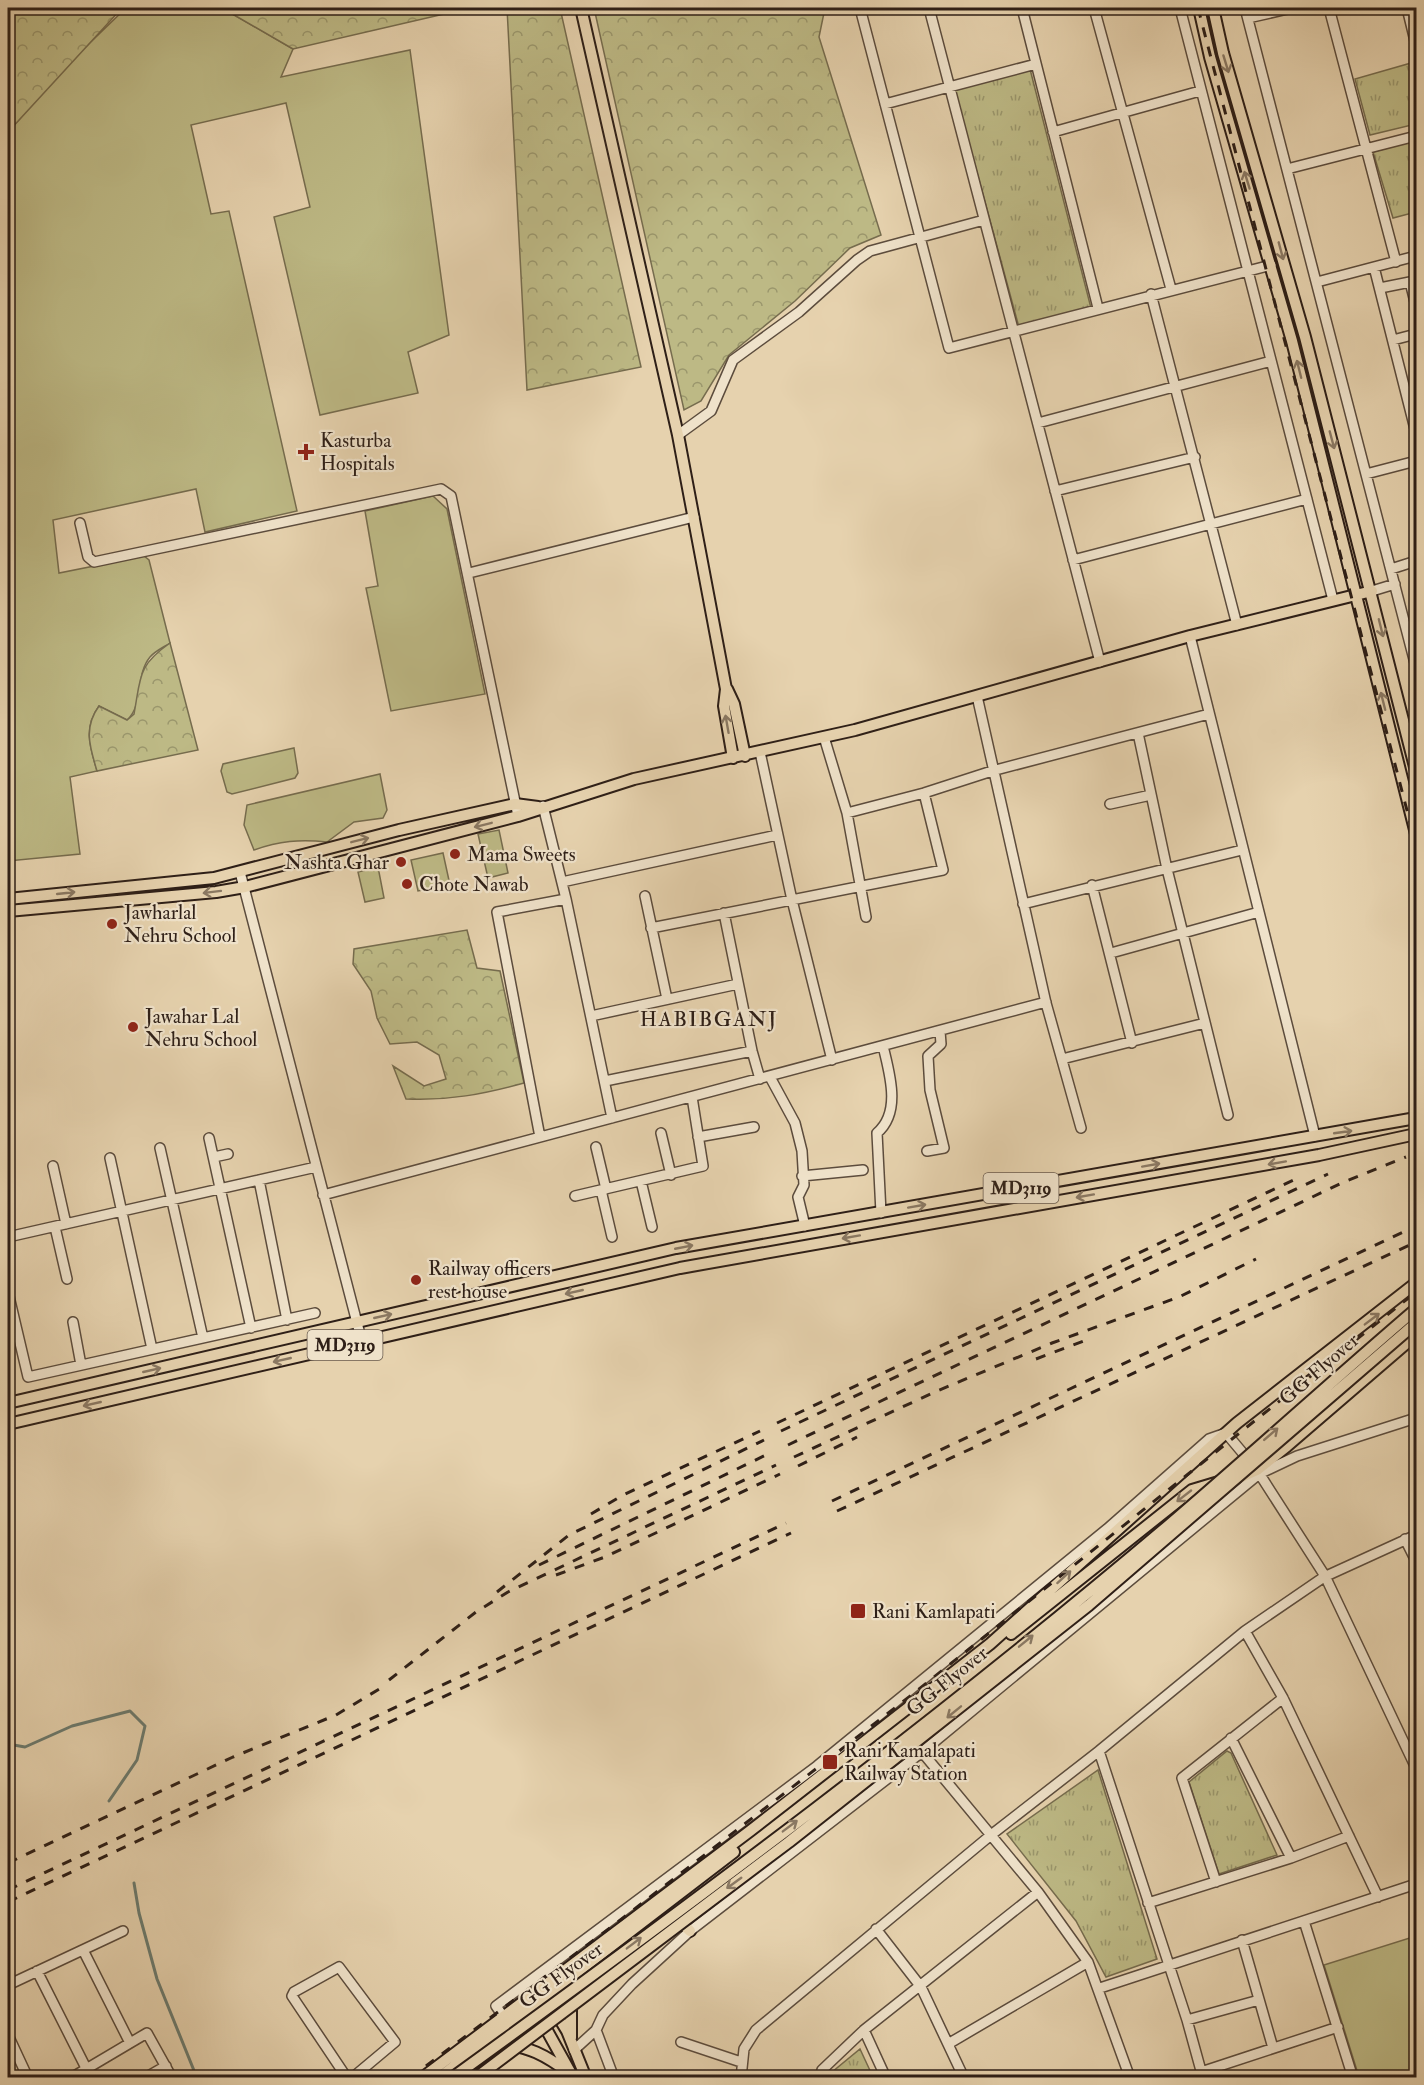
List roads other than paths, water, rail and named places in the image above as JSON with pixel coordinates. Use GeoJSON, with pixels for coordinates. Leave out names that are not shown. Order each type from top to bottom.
{"type":"FeatureCollection","features":[{"type":"Feature","properties":{"kind":"main road"},"geometry":{"type":"LineString","coordinates":[[581,8],[678,435],[726,689],[724,706],[734,758]]}},
{"type":"Feature","properties":{"kind":"main road"},"geometry":{"type":"LineString","coordinates":[[1198,8],[1210,57],[1271,264],[1416,834]]}},
{"type":"Feature","properties":{"kind":"main road"},"geometry":{"type":"LineString","coordinates":[[1213,8],[1223,54],[1272,216],[1372,591],[1416,771]]}},
{"type":"Feature","properties":{"kind":"main road"},"geometry":{"type":"LineString","coordinates":[[8,911],[245,887],[518,816],[634,779],[824,737],[1190,636],[1372,591]]}},
{"type":"Feature","properties":{"kind":"main road"},"geometry":{"type":"LineString","coordinates":[[726,689],[734,704],[745,756]]}},
{"type":"Feature","properties":{"kind":"main road"},"geometry":{"type":"LineString","coordinates":[[8,899],[214,878],[390,832],[515,804],[541,807]]}},
{"type":"Feature","properties":{"kind":"main road"},"geometry":{"type":"LineString","coordinates":[[390,832],[394,847]]}},
{"type":"Feature","properties":{"kind":"main road","name":"MD3119"},"geometry":{"type":"LineString","coordinates":[[8,1403],[676,1248],[1416,1118]]}},
{"type":"Feature","properties":{"kind":"main road","name":"MD3119"},"geometry":{"type":"LineString","coordinates":[[8,1424],[680,1268],[1319,1155],[1416,1134]]}},
{"type":"Feature","properties":{"kind":"main road"},"geometry":{"type":"LineString","coordinates":[[1112,1172],[1114,1191]]}},
{"type":"Feature","properties":{"kind":"main road"},"geometry":{"type":"LineString","coordinates":[[422,2078],[503,2016],[543,1991],[990,1644],[1226,1432],[1416,1283]]}},
{"type":"Feature","properties":{"kind":"main road","name":"GG Flyover"},"geometry":{"type":"LineString","coordinates":[[452,2078],[613,1960],[921,1726],[1169,1524],[1416,1309]]}},
{"type":"Feature","properties":{"kind":"main road","name":"GG Flyover"},"geometry":{"type":"LineString","coordinates":[[476,2078],[789,1842],[1070,1619],[1416,1323]]}},
{"type":"Feature","properties":{"kind":"main road"},"geometry":{"type":"LineString","coordinates":[[543,1991],[571,1975],[876,1742],[1192,1490],[1211,1482],[1242,1478],[1258,1472],[1416,1335]]}},
{"type":"Feature","properties":{"kind":"main road"},"geometry":{"type":"LineString","coordinates":[[663,1906],[690,1930]]}},
{"type":"Feature","properties":{"kind":"main road"},"geometry":{"type":"LineString","coordinates":[[571,1975],[573,2046]]}},
{"type":"Feature","properties":{"kind":"main road"},"geometry":{"type":"LineString","coordinates":[[543,1991],[573,2046],[586,2078]]}},
{"type":"Feature","properties":{"kind":"main road"},"geometry":{"type":"LineString","coordinates":[[439,2078],[484,2042],[530,2000]]}},
{"type":"Feature","properties":{"kind":"main road"},"geometry":{"type":"LineString","coordinates":[[530,2000],[572,2076]]}},
{"type":"Feature","properties":{"kind":"main road"},"geometry":{"type":"LineString","coordinates":[[484,2042],[525,2046],[542,2052],[572,2076]]}},
{"type":"Feature","properties":{"kind":"street"},"geometry":{"type":"LineString","coordinates":[[860,8],[949,348],[1271,264]]}},
{"type":"Feature","properties":{"kind":"street"},"geometry":{"type":"LineString","coordinates":[[929,8],[1100,662]]}},
{"type":"Feature","properties":{"kind":"street"},"geometry":{"type":"LineString","coordinates":[[1022,8],[1098,308]]}},
{"type":"Feature","properties":{"kind":"street"},"geometry":{"type":"LineString","coordinates":[[1094,8],[1171,289]]}},
{"type":"Feature","properties":{"kind":"street"},"geometry":{"type":"LineString","coordinates":[[1180,8],[1333,600]]}},
{"type":"Feature","properties":{"kind":"street"},"geometry":{"type":"LineString","coordinates":[[1245,8],[1395,584],[1412,631],[1416,667]]}},
{"type":"Feature","properties":{"kind":"street"},"geometry":{"type":"LineString","coordinates":[[1248,18],[1292,8]]}},
{"type":"Feature","properties":{"kind":"street"},"geometry":{"type":"LineString","coordinates":[[1329,8],[1396,262]]}},
{"type":"Feature","properties":{"kind":"street"},"geometry":{"type":"LineString","coordinates":[[1407,8],[1416,45]]}},
{"type":"Feature","properties":{"kind":"street"},"geometry":{"type":"LineString","coordinates":[[885,104],[949,85],[1036,64]]}},
{"type":"Feature","properties":{"kind":"street"},"geometry":{"type":"LineString","coordinates":[[1053,132],[1200,91]]}},
{"type":"Feature","properties":{"kind":"street"},"geometry":{"type":"LineString","coordinates":[[1287,170],[1416,136]]}},
{"type":"Feature","properties":{"kind":"street"},"geometry":{"type":"LineString","coordinates":[[678,435],[711,411],[733,360],[807,306],[857,260],[870,251],[984,220]]}},
{"type":"Feature","properties":{"kind":"street"},"geometry":{"type":"LineString","coordinates":[[1317,282],[1416,256]]}},
{"type":"Feature","properties":{"kind":"street"},"geometry":{"type":"LineString","coordinates":[[1374,267],[1416,433]]}},
{"type":"Feature","properties":{"kind":"street"},"geometry":{"type":"LineString","coordinates":[[1380,288],[1410,282],[1416,306]]}},
{"type":"Feature","properties":{"kind":"street"},"geometry":{"type":"LineString","coordinates":[[1151,294],[1237,625]]}},
{"type":"Feature","properties":{"kind":"street"},"geometry":{"type":"LineString","coordinates":[[1393,340],[1416,334]]}},
{"type":"Feature","properties":{"kind":"street"},"geometry":{"type":"LineString","coordinates":[[1038,423],[1271,361]]}},
{"type":"Feature","properties":{"kind":"street"},"geometry":{"type":"LineString","coordinates":[[1056,491],[1195,457]]}},
{"type":"Feature","properties":{"kind":"street"},"geometry":{"type":"LineString","coordinates":[[1366,474],[1416,461]]}},
{"type":"Feature","properties":{"kind":"street"},"geometry":{"type":"LineString","coordinates":[[80,523],[88,557],[94,562],[441,489],[451,496],[469,573],[518,816]]}},
{"type":"Feature","properties":{"kind":"street"},"geometry":{"type":"LineString","coordinates":[[1073,560],[1306,499]]}},
{"type":"Feature","properties":{"kind":"street"},"geometry":{"type":"LineString","coordinates":[[469,573],[694,517]]}},
{"type":"Feature","properties":{"kind":"street"},"geometry":{"type":"LineString","coordinates":[[1391,569],[1416,561]]}},
{"type":"Feature","properties":{"kind":"street"},"geometry":{"type":"LineString","coordinates":[[1372,591],[1395,584]]}},
{"type":"Feature","properties":{"kind":"street"},"geometry":{"type":"LineString","coordinates":[[1190,636],[1242,850],[1316,1136]]}},
{"type":"Feature","properties":{"kind":"street"},"geometry":{"type":"LineString","coordinates":[[976,696],[1046,1002],[1081,1128]]}},
{"type":"Feature","properties":{"kind":"street"},"geometry":{"type":"LineString","coordinates":[[847,813],[924,793],[1054,754],[1209,714]]}},
{"type":"Feature","properties":{"kind":"street"},"geometry":{"type":"LineString","coordinates":[[1138,733],[1167,869],[1228,1115]]}},
{"type":"Feature","properties":{"kind":"street"},"geometry":{"type":"LineString","coordinates":[[824,737],[847,813],[866,917]]}},
{"type":"Feature","properties":{"kind":"street"},"geometry":{"type":"LineString","coordinates":[[760,752],[792,900],[832,1060]]}},
{"type":"Feature","properties":{"kind":"street"},"geometry":{"type":"LineString","coordinates":[[651,928],[943,870],[924,793]]}},
{"type":"Feature","properties":{"kind":"street"},"geometry":{"type":"LineString","coordinates":[[1110,804],[1151,795]]}},
{"type":"Feature","properties":{"kind":"street"},"geometry":{"type":"LineString","coordinates":[[541,807],[566,899],[612,1118]]}},
{"type":"Feature","properties":{"kind":"street"},"geometry":{"type":"LineString","coordinates":[[562,882],[777,835]]}},
{"type":"Feature","properties":{"kind":"street"},"geometry":{"type":"LineString","coordinates":[[1021,898],[1167,869],[1242,850]]}},
{"type":"Feature","properties":{"kind":"street"},"geometry":{"type":"LineString","coordinates":[[240,872],[362,1342]]}},
{"type":"Feature","properties":{"kind":"street"},"geometry":{"type":"LineString","coordinates":[[1092,885],[1112,953],[1132,1043]]}},
{"type":"Feature","properties":{"kind":"street"},"geometry":{"type":"LineString","coordinates":[[645,896],[667,999]]}},
{"type":"Feature","properties":{"kind":"street"},"geometry":{"type":"LineString","coordinates":[[540,1137],[497,912],[566,899]]}},
{"type":"Feature","properties":{"kind":"street"},"geometry":{"type":"LineString","coordinates":[[1112,953],[1259,912]]}},
{"type":"Feature","properties":{"kind":"street"},"geometry":{"type":"LineString","coordinates":[[724,913],[752,1051],[765,1078],[795,1123],[802,1151],[804,1185],[798,1197],[805,1226]]}},
{"type":"Feature","properties":{"kind":"street"},"geometry":{"type":"LineString","coordinates":[[591,1016],[738,984]]}},
{"type":"Feature","properties":{"kind":"street"},"geometry":{"type":"LineString","coordinates":[[323,1195],[1046,1002]]}},
{"type":"Feature","properties":{"kind":"street"},"geometry":{"type":"LineString","coordinates":[[1062,1059],[1205,1023]]}},
{"type":"Feature","properties":{"kind":"street"},"geometry":{"type":"LineString","coordinates":[[927,1151],[944,1148],[930,1090],[928,1056],[941,1044],[940,1031]]}},
{"type":"Feature","properties":{"kind":"street"},"geometry":{"type":"LineString","coordinates":[[881,1213],[878,1133],[886,1126],[891,1108],[890,1077],[882,1046]]}},
{"type":"Feature","properties":{"kind":"street"},"geometry":{"type":"LineString","coordinates":[[605,1081],[752,1051]]}},
{"type":"Feature","properties":{"kind":"street"},"geometry":{"type":"LineString","coordinates":[[575,1196],[703,1166],[692,1097]]}},
{"type":"Feature","properties":{"kind":"street"},"geometry":{"type":"LineString","coordinates":[[698,1137],[754,1127]]}},
{"type":"Feature","properties":{"kind":"street"},"geometry":{"type":"LineString","coordinates":[[661,1133],[671,1174]]}},
{"type":"Feature","properties":{"kind":"street"},"geometry":{"type":"LineString","coordinates":[[209,1138],[251,1328]]}},
{"type":"Feature","properties":{"kind":"street"},"geometry":{"type":"LineString","coordinates":[[596,1147],[612,1237]]}},
{"type":"Feature","properties":{"kind":"street"},"geometry":{"type":"LineString","coordinates":[[160,1148],[203,1338]]}},
{"type":"Feature","properties":{"kind":"street"},"geometry":{"type":"LineString","coordinates":[[214,1157],[228,1154]]}},
{"type":"Feature","properties":{"kind":"street"},"geometry":{"type":"LineString","coordinates":[[110,1158],[152,1349]]}},
{"type":"Feature","properties":{"kind":"street"},"geometry":{"type":"LineString","coordinates":[[53,1166],[66,1224]]}},
{"type":"Feature","properties":{"kind":"street"},"geometry":{"type":"LineString","coordinates":[[8,1237],[316,1167]]}},
{"type":"Feature","properties":{"kind":"street"},"geometry":{"type":"LineString","coordinates":[[802,1176],[863,1170]]}},
{"type":"Feature","properties":{"kind":"street"},"geometry":{"type":"LineString","coordinates":[[259,1180],[287,1320]]}},
{"type":"Feature","properties":{"kind":"street"},"geometry":{"type":"LineString","coordinates":[[641,1181],[652,1227]]}},
{"type":"Feature","properties":{"kind":"street"},"geometry":{"type":"LineString","coordinates":[[55,1227],[67,1279]]}},
{"type":"Feature","properties":{"kind":"street"},"geometry":{"type":"LineString","coordinates":[[8,1292],[28,1377],[315,1313]]}},
{"type":"Feature","properties":{"kind":"street"},"geometry":{"type":"LineString","coordinates":[[73,1322],[81,1365]]}},
{"type":"Feature","properties":{"kind":"street"},"geometry":{"type":"LineString","coordinates":[[573,2046],[596,2030],[603,2015],[618,1999],[690,1930],[922,1752],[1258,1472],[1297,1456],[1416,1418]]}},
{"type":"Feature","properties":{"kind":"street"},"geometry":{"type":"LineString","coordinates":[[503,2016],[496,2006],[817,1766],[1107,1529],[1209,1439],[1226,1432],[1258,1472],[1325,1576],[1416,1764]]}},
{"type":"Feature","properties":{"kind":"street"},"geometry":{"type":"LineString","coordinates":[[741,2078],[744,2049],[756,2030],[991,1835],[1099,1751],[1245,1631],[1325,1576],[1416,1535]]}},
{"type":"Feature","properties":{"kind":"street"},"geometry":{"type":"LineString","coordinates":[[1405,1539],[1416,1561]]}},
{"type":"Feature","properties":{"kind":"street"},"geometry":{"type":"LineString","coordinates":[[1245,1631],[1283,1698],[1378,1897]]}},
{"type":"Feature","properties":{"kind":"street"},"geometry":{"type":"LineString","coordinates":[[1216,1882],[1182,1778],[1283,1698]]}},
{"type":"Feature","properties":{"kind":"street"},"geometry":{"type":"LineString","coordinates":[[1231,1738],[1291,1858]]}},
{"type":"Feature","properties":{"kind":"street"},"geometry":{"type":"LineString","coordinates":[[1099,1751],[1187,2020],[1202,2075],[1273,2048],[1338,2027]]}},
{"type":"Feature","properties":{"kind":"street"},"geometry":{"type":"LineString","coordinates":[[922,1752],[1038,1892],[1088,1962],[1100,1988],[1130,2078]]}},
{"type":"Feature","properties":{"kind":"street"},"geometry":{"type":"LineString","coordinates":[[1148,1903],[1291,1858],[1349,1836]]}},
{"type":"Feature","properties":{"kind":"street"},"geometry":{"type":"LineString","coordinates":[[1100,1988],[1416,1884]]}},
{"type":"Feature","properties":{"kind":"street"},"geometry":{"type":"LineString","coordinates":[[820,2078],[822,2070],[864,2030],[1038,1892]]}},
{"type":"Feature","properties":{"kind":"street"},"geometry":{"type":"LineString","coordinates":[[1304,1921],[1353,2078]]}},
{"type":"Feature","properties":{"kind":"street"},"geometry":{"type":"LineString","coordinates":[[876,1929],[921,1987],[964,2078]]}},
{"type":"Feature","properties":{"kind":"street"},"geometry":{"type":"LineString","coordinates":[[8,1985],[123,1931]]}},
{"type":"Feature","properties":{"kind":"street"},"geometry":{"type":"LineString","coordinates":[[1242,1940],[1273,2048]]}},
{"type":"Feature","properties":{"kind":"street"},"geometry":{"type":"LineString","coordinates":[[83,1950],[130,2043]]}},
{"type":"Feature","properties":{"kind":"street"},"geometry":{"type":"LineString","coordinates":[[948,2044],[1088,1962]]}},
{"type":"Feature","properties":{"kind":"street"},"geometry":{"type":"LineString","coordinates":[[339,1967],[395,2042],[350,2078],[292,1996],[294,1992],[339,1967]]}},
{"type":"Feature","properties":{"kind":"street"},"geometry":{"type":"LineString","coordinates":[[37,1971],[87,2068]]}},
{"type":"Feature","properties":{"kind":"street"},"geometry":{"type":"LineString","coordinates":[[1187,2020],[1259,2000]]}},
{"type":"Feature","properties":{"kind":"street"},"geometry":{"type":"LineString","coordinates":[[596,2030],[614,2078]]}},
{"type":"Feature","properties":{"kind":"street"},"geometry":{"type":"LineString","coordinates":[[864,2030],[886,2078]]}},
{"type":"Feature","properties":{"kind":"street"},"geometry":{"type":"LineString","coordinates":[[71,2078],[147,2034],[172,2078]]}},
{"type":"Feature","properties":{"kind":"street"},"geometry":{"type":"LineString","coordinates":[[8,2035],[28,2078]]}},
{"type":"Feature","properties":{"kind":"street"},"geometry":{"type":"LineString","coordinates":[[681,2042],[741,2061]]}},
{"type":"Feature","properties":{"kind":"street"},"geometry":{"type":"LineString","coordinates":[[145,2078],[166,2066]]}},
{"type":"Feature","properties":{"kind":"waterway"},"geometry":{"type":"LineString","coordinates":[[8,1744],[25,1747],[72,1726],[130,1711],[145,1726],[137,1760],[109,1801]]}},
{"type":"Feature","properties":{"kind":"waterway"},"geometry":{"type":"LineString","coordinates":[[134,1883],[139,1913],[157,1979],[197,2078]]}},
{"type":"Feature","properties":{"kind":"railway"},"geometry":{"type":"LineString","coordinates":[[1198,8],[1416,845]]}},
{"type":"Feature","properties":{"kind":"railway"},"geometry":{"type":"LineString","coordinates":[[788,1445],[1344,1182],[1406,1157]]}},
{"type":"Feature","properties":{"kind":"railway"},"geometry":{"type":"LineString","coordinates":[[781,1431],[1328,1174]]}},
{"type":"Feature","properties":{"kind":"railway"},"geometry":{"type":"LineString","coordinates":[[777,1423],[1298,1178]]}},
{"type":"Feature","properties":{"kind":"railway"},"geometry":{"type":"LineString","coordinates":[[832,1501],[1416,1226]]}},
{"type":"Feature","properties":{"kind":"railway"},"geometry":{"type":"LineString","coordinates":[[837,1511],[1416,1242]]}},
{"type":"Feature","properties":{"kind":"railway"},"geometry":{"type":"LineString","coordinates":[[794,1457],[937,1391],[1052,1343],[1179,1297],[1256,1259]]}},
{"type":"Feature","properties":{"kind":"railway"},"geometry":{"type":"LineString","coordinates":[[410,2078],[619,1921],[909,1697],[1416,1292]]}},
{"type":"Feature","properties":{"kind":"railway"},"geometry":{"type":"LineString","coordinates":[[1036,1359],[1089,1339]]}},
{"type":"Feature","properties":{"kind":"railway"},"geometry":{"type":"LineString","coordinates":[[591,1514],[623,1495],[760,1431]]}},
{"type":"Feature","properties":{"kind":"railway"},"geometry":{"type":"LineString","coordinates":[[798,1466],[857,1437]]}},
{"type":"Feature","properties":{"kind":"railway"},"geometry":{"type":"LineString","coordinates":[[497,1592],[569,1535],[764,1440]]}},
{"type":"Feature","properties":{"kind":"railway"},"geometry":{"type":"LineString","coordinates":[[539,1565],[770,1453]]}},
{"type":"Feature","properties":{"kind":"railway"},"geometry":{"type":"LineString","coordinates":[[389,1680],[476,1612],[508,1592],[776,1465]]}},
{"type":"Feature","properties":{"kind":"railway"},"geometry":{"type":"LineString","coordinates":[[556,1575],[605,1557],[780,1474]]}},
{"type":"Feature","properties":{"kind":"railway"},"geometry":{"type":"LineString","coordinates":[[8,1890],[786,1523]]}},
{"type":"Feature","properties":{"kind":"railway"},"geometry":{"type":"LineString","coordinates":[[8,1902],[791,1533]]}},
{"type":"Feature","properties":{"kind":"railway"},"geometry":{"type":"LineString","coordinates":[[8,1863],[233,1757],[336,1715],[381,1688]]}},
{"type":"Feature","properties":{"kind":"place","name":"Kasturba Hospitals"},"geometry":{"type":"Point","coordinates":[306,452]}},
{"type":"Feature","properties":{"kind":"place","name":"Mama Sweets"},"geometry":{"type":"Point","coordinates":[455,854]}},
{"type":"Feature","properties":{"kind":"place","name":"Nashta Ghar"},"geometry":{"type":"Point","coordinates":[401,862]}},
{"type":"Feature","properties":{"kind":"place","name":"Chote Nawab"},"geometry":{"type":"Point","coordinates":[407,884]}},
{"type":"Feature","properties":{"kind":"place","name":"Jawharlal Nehru School"},"geometry":{"type":"Point","coordinates":[112,924]}},
{"type":"Feature","properties":{"kind":"place","name":"Jawahar Lal Nehru School"},"geometry":{"type":"Point","coordinates":[133,1027]}},
{"type":"Feature","properties":{"kind":"place","name":"Railway officers rest house"},"geometry":{"type":"Point","coordinates":[416,1280]}},
{"type":"Feature","properties":{"kind":"place","name":"Rani Kamlapati"},"geometry":{"type":"Point","coordinates":[858,1611]}},
{"type":"Feature","properties":{"kind":"place","name":"Rani Kamalapati Railway Station"},"geometry":{"type":"Point","coordinates":[830,1762]}},
{"type":"Feature","properties":{"kind":"district","name":"HABIBGANJ"},"geometry":{"type":"Point","coordinates":[709,1019]}}]}
